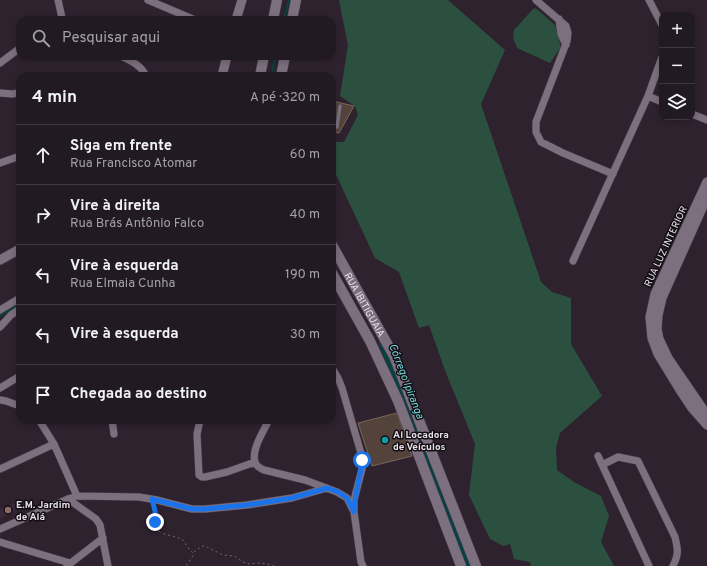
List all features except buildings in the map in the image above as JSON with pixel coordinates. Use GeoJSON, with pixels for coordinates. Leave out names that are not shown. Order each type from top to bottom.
{"type":"FeatureCollection","features":[{"type":"Feature","properties":{"kind":"main road"},"geometry":{"type":"LineString","coordinates":[[274,16],[277,0]]}},
{"type":"Feature","properties":{"kind":"main road"},"geometry":{"type":"LineString","coordinates":[[293,16],[296,0]]}},
{"type":"Feature","properties":{"kind":"main road"},"geometry":{"type":"LineString","coordinates":[[261,72],[263,60]]}},
{"type":"Feature","properties":{"kind":"main road"},"geometry":{"type":"LineString","coordinates":[[282,72],[283,60]]}},
{"type":"Feature","properties":{"kind":"main road","name":"RUA IBITIGUAIA"},"geometry":{"type":"LineString","coordinates":[[336,252],[394,356],[407,408],[461,566]]}},
{"type":"Feature","properties":{"kind":"main road","name":"RUA IBITIGUAIA"},"geometry":{"type":"LineString","coordinates":[[336,280],[407,408],[476,566]]}},
{"type":"Feature","properties":{"kind":"street"},"geometry":{"type":"LineString","coordinates":[[58,0],[61,16]]}},
{"type":"Feature","properties":{"kind":"street"},"geometry":{"type":"LineString","coordinates":[[148,0],[186,16]]}},
{"type":"Feature","properties":{"kind":"street"},"geometry":{"type":"LineString","coordinates":[[237,16],[242,0]]}},
{"type":"Feature","properties":{"kind":"street"},"geometry":{"type":"LineString","coordinates":[[536,0],[566,26],[568,34],[566,45],[536,122],[536,132],[541,142],[568,156],[613,174]]}},
{"type":"Feature","properties":{"kind":"street"},"geometry":{"type":"LineString","coordinates":[[649,0],[659,18]]}},
{"type":"Feature","properties":{"kind":"street"},"geometry":{"type":"LineString","coordinates":[[0,63],[16,51]]}},
{"type":"Feature","properties":{"kind":"street"},"geometry":{"type":"LineString","coordinates":[[130,60],[144,72]]}},
{"type":"Feature","properties":{"kind":"street"},"geometry":{"type":"LineString","coordinates":[[223,72],[226,60]]}},
{"type":"Feature","properties":{"kind":"street"},"geometry":{"type":"LineString","coordinates":[[573,261],[648,96],[659,65]]}},
{"type":"Feature","properties":{"kind":"street"},"geometry":{"type":"LineString","coordinates":[[0,92],[16,93]]}},
{"type":"Feature","properties":{"kind":"street"},"geometry":{"type":"LineString","coordinates":[[648,96],[659,101]]}},
{"type":"Feature","properties":{"kind":"street"},"geometry":{"type":"LineString","coordinates":[[695,115],[707,120]]}},
{"type":"Feature","properties":{"kind":"street"},"geometry":{"type":"LineString","coordinates":[[0,163],[16,157]]}},
{"type":"Feature","properties":{"kind":"street","name":"RUA LUZ INTERIOR"},"geometry":{"type":"LineString","coordinates":[[703,414],[680,390],[658,354],[652,338],[650,317],[655,294],[707,182]]}},
{"type":"Feature","properties":{"kind":"street","name":"RUA LUZ INTERIOR"},"geometry":{"type":"LineString","coordinates":[[707,197],[662,298],[658,315],[657,329],[659,339],[668,358],[703,414],[707,425]]}},
{"type":"Feature","properties":{"kind":"street"},"geometry":{"type":"LineString","coordinates":[[0,260],[16,251]]}},
{"type":"Feature","properties":{"kind":"street"},"geometry":{"type":"LineString","coordinates":[[0,310],[16,300]]}},
{"type":"Feature","properties":{"kind":"street"},"geometry":{"type":"LineString","coordinates":[[0,327],[16,312]]}},
{"type":"Feature","properties":{"kind":"street"},"geometry":{"type":"LineString","coordinates":[[336,375],[342,388],[362,460],[362,469],[354,500],[354,512],[361,562],[363,566]]}},
{"type":"Feature","properties":{"kind":"street"},"geometry":{"type":"LineString","coordinates":[[0,388],[16,378]]}},
{"type":"Feature","properties":{"kind":"street"},"geometry":{"type":"LineString","coordinates":[[3,400],[16,405]]}},
{"type":"Feature","properties":{"kind":"street"},"geometry":{"type":"LineString","coordinates":[[42,424],[54,444],[77,496]]}},
{"type":"Feature","properties":{"kind":"street"},"geometry":{"type":"LineString","coordinates":[[113,424],[114,434]]}},
{"type":"Feature","properties":{"kind":"street"},"geometry":{"type":"LineString","coordinates":[[199,424],[197,434],[199,475],[206,477],[227,472],[255,462]]}},
{"type":"Feature","properties":{"kind":"street"},"geometry":{"type":"LineString","coordinates":[[267,424],[254,453],[255,462],[259,468],[305,480],[338,492],[347,498],[354,512]]}},
{"type":"Feature","properties":{"kind":"street"},"geometry":{"type":"LineString","coordinates":[[0,469],[54,444]]}},
{"type":"Feature","properties":{"kind":"street"},"geometry":{"type":"LineString","coordinates":[[598,456],[649,566]]}},
{"type":"Feature","properties":{"kind":"street"},"geometry":{"type":"LineString","coordinates":[[602,465],[618,457],[638,461],[675,537],[678,551],[677,559],[673,566]]}},
{"type":"Feature","properties":{"kind":"street"},"geometry":{"type":"LineString","coordinates":[[0,529],[77,496],[152,499],[192,509],[205,509],[247,505],[292,498],[327,488]]}},
{"type":"Feature","properties":{"kind":"street"},"geometry":{"type":"LineString","coordinates":[[68,499],[96,519],[100,525],[108,566]]}},
{"type":"Feature","properties":{"kind":"street"},"geometry":{"type":"LineString","coordinates":[[0,542],[68,564],[103,538]]}},
{"type":"Feature","properties":{"kind":"lane"},"geometry":{"type":"LineString","coordinates":[[336,127],[340,106]]}},
{"type":"Feature","properties":{"kind":"path"},"geometry":{"type":"LineString","coordinates":[[152,499],[155,511],[155,522],[159,532],[182,539],[193,552]]}},
{"type":"Feature","properties":{"kind":"path"},"geometry":{"type":"LineString","coordinates":[[186,566],[193,552],[202,546],[223,555],[234,556],[249,564],[258,563],[274,566]]}},
{"type":"Feature","properties":{"kind":"shaded area","name":"E.M. Jardim de Alá"},"geometry":{"type":"Polygon","coordinates":[[[13,503],[16,511],[0,519],[0,509],[13,503]]]}},
{"type":"Feature","properties":{"kind":"green space"},"geometry":{"type":"Polygon","coordinates":[[[339,0],[448,0],[505,50],[481,104],[541,282],[552,292],[571,298],[571,344],[602,396],[560,433],[556,448],[557,470],[574,482],[601,496],[609,516],[601,542],[614,566],[531,566],[530,562],[514,559],[510,544],[503,546],[490,539],[469,495],[475,444],[446,373],[429,325],[419,328],[399,272],[375,258],[336,175],[336,142],[344,142],[358,115],[355,106],[340,96],[348,45],[339,0]]]}},
{"type":"Feature","properties":{"kind":"green space"},"geometry":{"type":"Polygon","coordinates":[[[534,8],[556,26],[561,47],[550,63],[517,48],[513,38],[514,30],[534,8]]]}},
{"type":"Feature","properties":{"kind":"waterway"},"geometry":{"type":"LineString","coordinates":[[285,16],[289,0]]}},
{"type":"Feature","properties":{"kind":"waterway"},"geometry":{"type":"LineString","coordinates":[[273,72],[274,60]]}},
{"type":"Feature","properties":{"kind":"waterway","name":"Córrego Ipiranga"},"geometry":{"type":"LineString","coordinates":[[0,316],[16,306]]}},
{"type":"Feature","properties":{"kind":"waterway","name":"Córrego Ipiranga"},"geometry":{"type":"LineString","coordinates":[[382,344],[468,566]]}},
{"type":"Feature","properties":{"kind":"place","name":"Al Locadora de Veículos"},"geometry":{"type":"Point","coordinates":[385,440]}},
{"type":"Feature","properties":{"kind":"place","name":"E.M. Jardim de Alá"},"geometry":{"type":"Point","coordinates":[8,510]}},
{"type":"Feature","properties":{"kind":"route"},"geometry":{"type":"LineString","coordinates":[[155,522],[155,511],[152,499],[192,509],[205,509],[247,505],[292,498],[327,488],[342,494],[347,498],[354,512],[354,500],[362,469],[362,460]]}}]}
